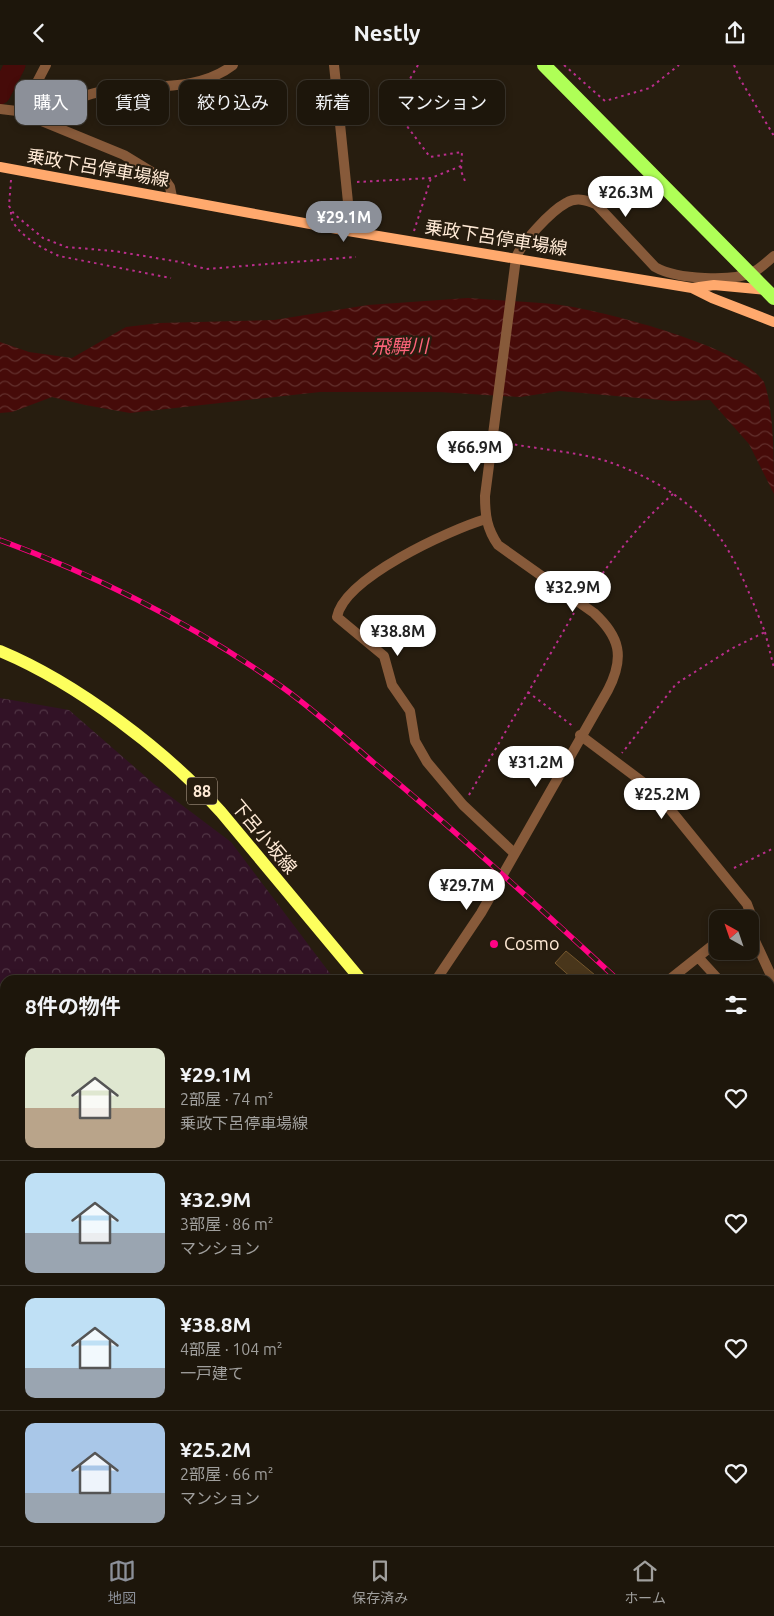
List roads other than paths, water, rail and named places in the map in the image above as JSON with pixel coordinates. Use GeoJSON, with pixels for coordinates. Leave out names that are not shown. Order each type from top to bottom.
{"type":"FeatureCollection","features":[{"type":"Feature","properties":{"kind":"highway"},"geometry":{"type":"LineString","coordinates":[[544,65],[774,298]]}},
{"type":"Feature","properties":{"kind":"main road","name":"乗政下呂停車場線"},"geometry":{"type":"LineString","coordinates":[[1,167],[172,197],[348,231],[692,288]]}},
{"type":"Feature","properties":{"kind":"main road"},"geometry":{"type":"LineString","coordinates":[[692,288],[714,285],[774,291]]}},
{"type":"Feature","properties":{"kind":"main road"},"geometry":{"type":"LineString","coordinates":[[692,288],[712,298],[774,322]]}},
{"type":"Feature","properties":{"kind":"main road","name":"下呂小坂線"},"geometry":{"type":"LineString","coordinates":[[0,651],[51,677],[93,704],[177,767],[221,812],[357,975]]}},
{"type":"Feature","properties":{"kind":"street"},"geometry":{"type":"LineString","coordinates":[[37,80],[46,65]]}},
{"type":"Feature","properties":{"kind":"street"},"geometry":{"type":"LineString","coordinates":[[87,96],[99,92],[191,83],[223,73],[233,65]]}},
{"type":"Feature","properties":{"kind":"street"},"geometry":{"type":"LineString","coordinates":[[334,65],[347,183],[348,231]]}},
{"type":"Feature","properties":{"kind":"street"},"geometry":{"type":"LineString","coordinates":[[0,109],[15,111]]}},
{"type":"Feature","properties":{"kind":"street"},"geometry":{"type":"LineString","coordinates":[[47,125],[132,159],[165,179],[170,187],[172,197]]}},
{"type":"Feature","properties":{"kind":"street"},"geometry":{"type":"LineString","coordinates":[[440,975],[459,948],[615,676],[618,657],[616,639],[608,626],[582,604],[498,545],[489,532],[486,519],[485,496],[516,258],[524,241],[566,203],[583,199],[596,204],[655,267],[664,272],[728,279],[755,271],[774,256]]}},
{"type":"Feature","properties":{"kind":"street"},"geometry":{"type":"LineString","coordinates":[[486,519],[460,527],[370,575],[352,590],[339,608],[337,617],[384,656],[392,685],[410,711],[415,741],[426,762],[463,805],[514,853]]}},
{"type":"Feature","properties":{"kind":"street"},"geometry":{"type":"LineString","coordinates":[[581,734],[656,792],[747,904],[749,910]]}},
{"type":"Feature","properties":{"kind":"street"},"geometry":{"type":"LineString","coordinates":[[675,975],[709,948]]}},
{"type":"Feature","properties":{"kind":"street"},"geometry":{"type":"LineString","coordinates":[[759,950],[771,975]]}},
{"type":"Feature","properties":{"kind":"street"},"geometry":{"type":"LineString","coordinates":[[698,957],[714,975]]}},
{"type":"Feature","properties":{"kind":"water","name":"飛騨川"},"geometry":{"type":"Polygon","coordinates":[[[468,298],[555,304],[612,316],[673,333],[703,344],[751,369],[764,382],[770,406],[773,436],[774,494],[749,444],[710,400],[672,401],[560,391],[520,397],[439,392],[320,392],[130,413],[52,397],[12,412],[0,413],[0,342],[29,352],[72,358],[126,327],[159,323],[274,320],[368,305],[468,298]]]}},
{"type":"Feature","properties":{"kind":"waterway"},"geometry":{"type":"LineString","coordinates":[[0,94],[15,65]]}},
{"type":"Feature","properties":{"kind":"railway"},"geometry":{"type":"LineString","coordinates":[[0,540],[74,570],[146,604],[215,643],[282,687],[329,724],[436,816],[613,975]]}},
{"type":"Feature","properties":{"kind":"place","name":"Cosmo"},"geometry":{"type":"Point","coordinates":[494,944]}}]}
